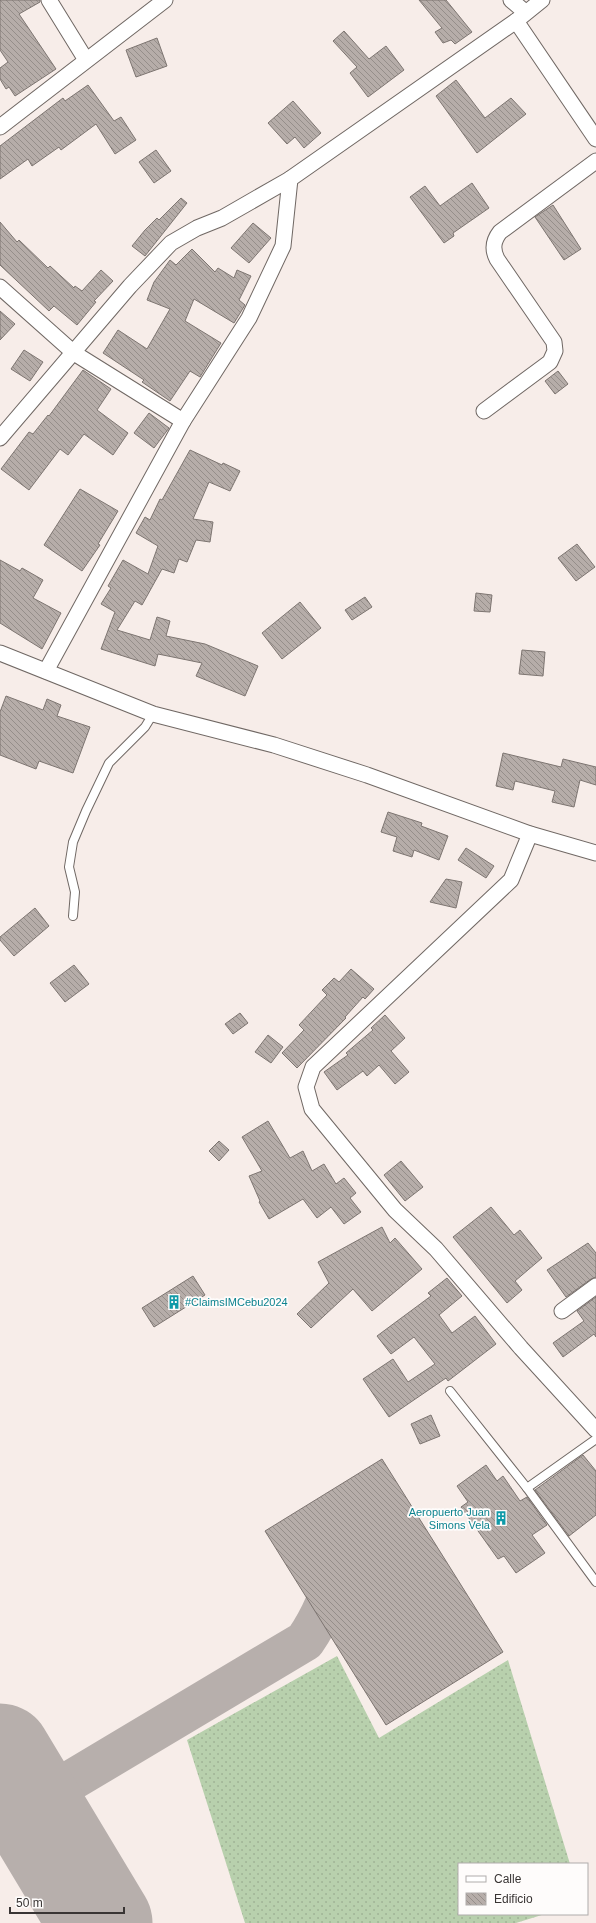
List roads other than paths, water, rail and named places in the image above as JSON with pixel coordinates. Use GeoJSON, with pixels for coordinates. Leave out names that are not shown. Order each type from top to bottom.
{"type":"FeatureCollection","features":[{"type":"Feature","properties":{"kind":"street"},"geometry":{"type":"LineString","coordinates":[[49,0],[86,60]]}},
{"type":"Feature","properties":{"kind":"street"},"geometry":{"type":"LineString","coordinates":[[0,127],[165,0]]}},
{"type":"Feature","properties":{"kind":"street"},"geometry":{"type":"LineString","coordinates":[[511,0],[596,139]]}},
{"type":"Feature","properties":{"kind":"street"},"geometry":{"type":"LineString","coordinates":[[0,438],[130,286],[171,243],[197,228],[222,218],[290,179],[542,0]]}},
{"type":"Feature","properties":{"kind":"street"},"geometry":{"type":"LineString","coordinates":[[484,411],[550,362],[556,351],[554,342],[497,258],[494,249],[495,240],[500,232],[596,162]]}},
{"type":"Feature","properties":{"kind":"street"},"geometry":{"type":"LineString","coordinates":[[46,671],[183,421],[249,318],[283,246],[290,179]]}},
{"type":"Feature","properties":{"kind":"street"},"geometry":{"type":"LineString","coordinates":[[0,287],[74,353],[183,421]]}},
{"type":"Feature","properties":{"kind":"street"},"geometry":{"type":"LineString","coordinates":[[0,653],[153,714],[274,745],[367,775],[530,834],[596,853]]}},
{"type":"Feature","properties":{"kind":"street"},"geometry":{"type":"LineString","coordinates":[[530,834],[510,880],[313,1067],[306,1087],[312,1109],[395,1210],[436,1249],[521,1348],[596,1430]]}},
{"type":"Feature","properties":{"kind":"street"},"geometry":{"type":"LineString","coordinates":[[562,1311],[596,1286]]}},
{"type":"Feature","properties":{"kind":"lane"},"geometry":{"type":"LineString","coordinates":[[73,916],[75,892],[69,867],[73,842],[109,763],[145,726],[153,714]]}},
{"type":"Feature","properties":{"kind":"lane"},"geometry":{"type":"LineString","coordinates":[[450,1391],[527,1488],[596,1582]]}},
{"type":"Feature","properties":{"kind":"lane"},"geometry":{"type":"LineString","coordinates":[[527,1488],[596,1439]]}},
{"type":"Feature","properties":{"kind":"place","name":"#ClaimsIMCebu2024"},"geometry":{"type":"Point","coordinates":[174,1302]}},
{"type":"Feature","properties":{"kind":"place","name":"Aeropuerto Juan Simons Vela"},"geometry":{"type":"Point","coordinates":[501,1518]}}]}
